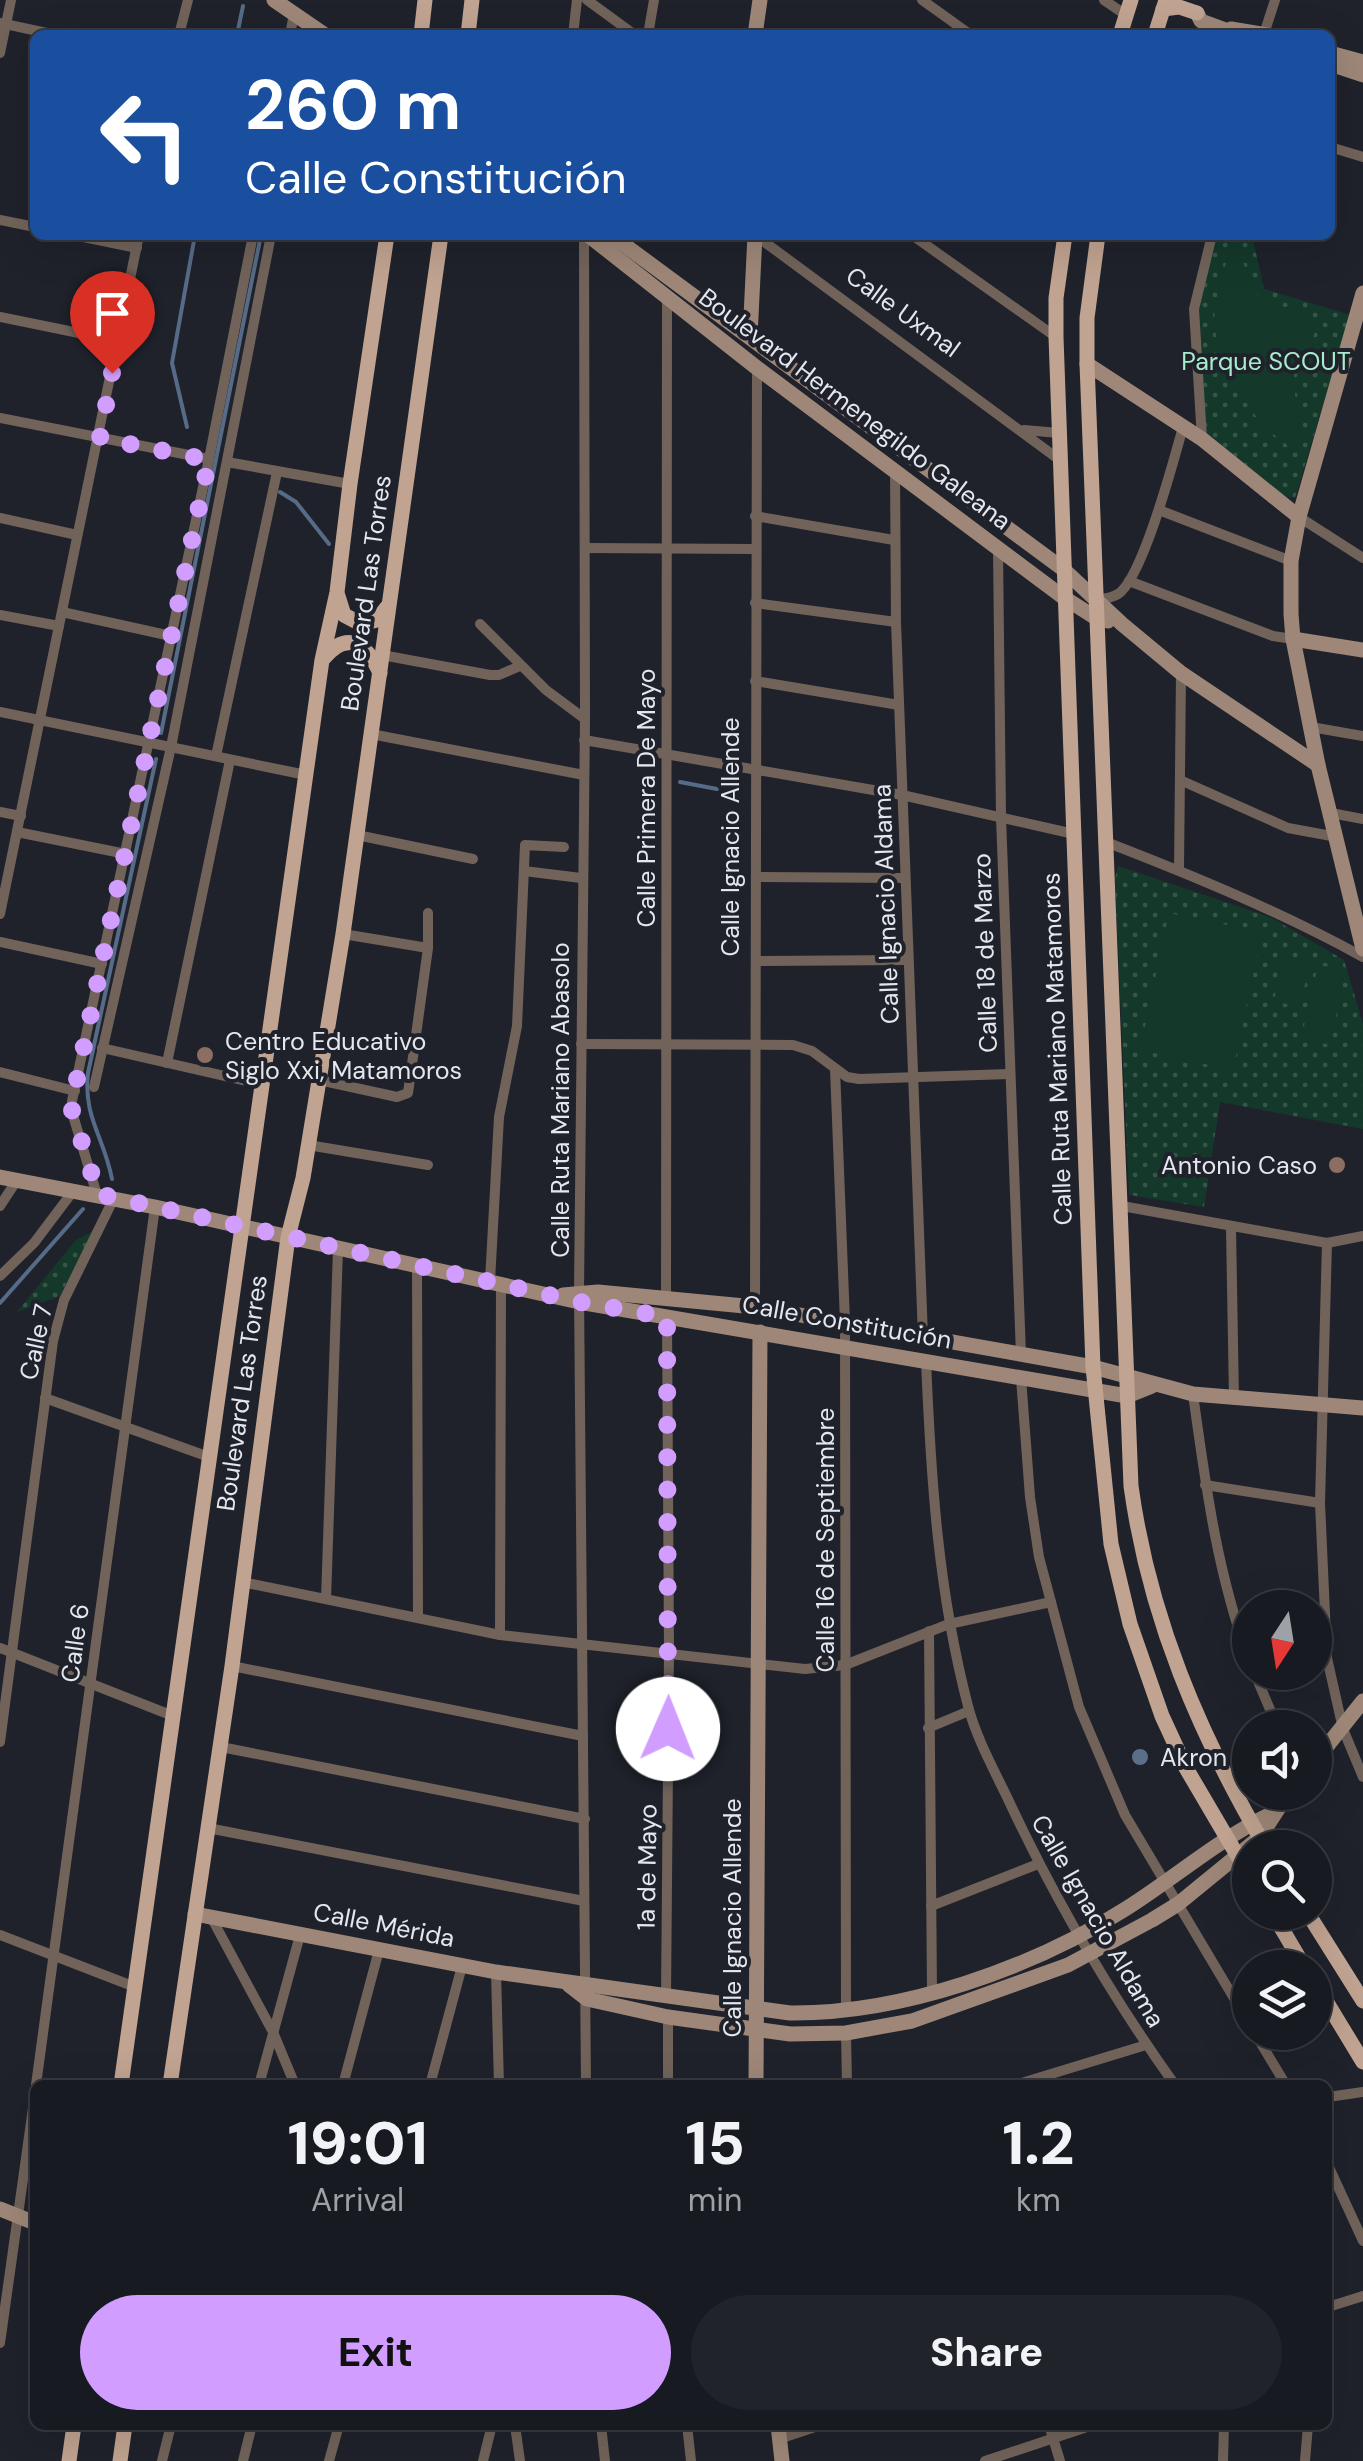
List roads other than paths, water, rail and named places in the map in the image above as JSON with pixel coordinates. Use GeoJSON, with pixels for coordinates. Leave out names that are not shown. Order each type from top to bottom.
{"type":"FeatureCollection","features":[{"type":"Feature","properties":{"kind":"main road"},"geometry":{"type":"LineString","coordinates":[[274,0],[313,30]]}},
{"type":"Feature","properties":{"kind":"main road"},"geometry":{"type":"LineString","coordinates":[[422,30],[425,0]]}},
{"type":"Feature","properties":{"kind":"main road"},"geometry":{"type":"LineString","coordinates":[[469,30],[472,0]]}},
{"type":"Feature","properties":{"kind":"main road"},"geometry":{"type":"LineString","coordinates":[[757,30],[760,0]]}},
{"type":"Feature","properties":{"kind":"main road"},"geometry":{"type":"LineString","coordinates":[[1158,30],[1165,5],[1180,8],[1224,30]]}},
{"type":"Feature","properties":{"kind":"main road"},"geometry":{"type":"LineString","coordinates":[[1221,29],[1228,30]]}},
{"type":"Feature","properties":{"kind":"main road"},"geometry":{"type":"LineString","coordinates":[[1335,54],[1363,62]]}},
{"type":"Feature","properties":{"kind":"main road"},"geometry":{"type":"LineString","coordinates":[[1335,66],[1363,75]]}},
{"type":"Feature","properties":{"kind":"main road","name":"Boulevard Las Torres"},"geometry":{"type":"LineString","coordinates":[[124,2080],[208,1457],[386,240]]}},
{"type":"Feature","properties":{"kind":"main road","name":"Boulevard Las Torres"},"geometry":{"type":"LineString","coordinates":[[171,2080],[203,1915],[208,1828],[288,1237],[308,1146],[343,934],[440,240]]}},
{"type":"Feature","properties":{"kind":"main road","name":"Boulevard Hermenegildo Galeana"},"geometry":{"type":"LineString","coordinates":[[592,240],[1063,597],[1096,618],[1122,624]]}},
{"type":"Feature","properties":{"kind":"main road","name":"Boulevard Hermenegildo Galeana"},"geometry":{"type":"LineString","coordinates":[[618,240],[1063,569],[1181,673],[1318,765]]}},
{"type":"Feature","properties":{"kind":"main road"},"geometry":{"type":"LineString","coordinates":[[750,337],[755,240]]}},
{"type":"Feature","properties":{"kind":"main road","name":"Calle Ruta Mariano Matamoros"},"geometry":{"type":"LineString","coordinates":[[1064,240],[1056,298],[1056,337],[1095,1391],[1111,1544],[1130,1624],[1162,1716],[1186,1768],[1232,1848]]}},
{"type":"Feature","properties":{"kind":"main road"},"geometry":{"type":"LineString","coordinates":[[1097,240],[1087,318],[1087,364],[1130,1486],[1136,1525],[1165,1634],[1211,1749],[1256,1830]]}},
{"type":"Feature","properties":{"kind":"main road"},"geometry":{"type":"LineString","coordinates":[[1363,294],[1359,323],[1299,516],[1292,561],[1293,639],[1318,765],[1358,904],[1363,949]]}},
{"type":"Feature","properties":{"kind":"main road"},"geometry":{"type":"LineString","coordinates":[[1087,364],[1202,439],[1299,516]]}},
{"type":"Feature","properties":{"kind":"main road"},"geometry":{"type":"LineString","coordinates":[[337,592],[344,615],[361,624],[377,620],[389,604]]}},
{"type":"Feature","properties":{"kind":"main road"},"geometry":{"type":"LineString","coordinates":[[1293,639],[1363,650]]}},
{"type":"Feature","properties":{"kind":"main road"},"geometry":{"type":"LineString","coordinates":[[322,660],[337,645],[351,643],[368,652],[380,672]]}},
{"type":"Feature","properties":{"kind":"main road","name":"Calle Constitución"},"geometry":{"type":"LineString","coordinates":[[8,1179],[106,1196],[559,1296],[666,1297],[755,1307],[1126,1374],[1152,1386],[1194,1394],[1363,1408]]}},
{"type":"Feature","properties":{"kind":"main road","name":"Calle Constitución"},"geometry":{"type":"LineString","coordinates":[[580,1297],[667,1317],[1126,1396]]}},
{"type":"Feature","properties":{"kind":"main road","name":"Calle Ignacio Allende"},"geometry":{"type":"LineString","coordinates":[[756,2080],[760,1332]]}},
{"type":"Feature","properties":{"kind":"main road"},"geometry":{"type":"LineString","coordinates":[[1126,1396],[1152,1386]]}},
{"type":"Feature","properties":{"kind":"main road"},"geometry":{"type":"LineString","coordinates":[[1332,1741],[1363,1701]]}},
{"type":"Feature","properties":{"kind":"main road"},"geometry":{"type":"LineString","coordinates":[[587,1992],[666,1997],[790,2013],[846,2011],[932,1992],[1080,1936],[1232,1838]]}},
{"type":"Feature","properties":{"kind":"main road"},"geometry":{"type":"LineString","coordinates":[[587,1992],[668,2017],[790,2034],[846,2033],[912,2020],[963,2005],[1090,1954],[1178,1904],[1232,1857]]}},
{"type":"Feature","properties":{"kind":"main road","name":"Calle Mérida"},"geometry":{"type":"LineString","coordinates":[[203,1915],[565,1983],[587,1992]]}},
{"type":"Feature","properties":{"kind":"main road"},"geometry":{"type":"LineString","coordinates":[[1318,1930],[1363,2001]]}},
{"type":"Feature","properties":{"kind":"main road"},"geometry":{"type":"LineString","coordinates":[[1332,2011],[1363,2062]]}},
{"type":"Feature","properties":{"kind":"main road"},"geometry":{"type":"LineString","coordinates":[[0,2209],[30,2221]]}},
{"type":"Feature","properties":{"kind":"main road"},"geometry":{"type":"LineString","coordinates":[[69,2461],[73,2430]]}},
{"type":"Feature","properties":{"kind":"main road"},"geometry":{"type":"LineString","coordinates":[[120,2461],[124,2430]]}},
{"type":"Feature","properties":{"kind":"main road"},"geometry":{"type":"LineString","coordinates":[[778,2432],[782,2461]]}},
{"type":"Feature","properties":{"kind":"street"},"geometry":{"type":"LineString","coordinates":[[0,53],[3,23],[11,0]]}},
{"type":"Feature","properties":{"kind":"street"},"geometry":{"type":"LineString","coordinates":[[181,30],[188,0]]}},
{"type":"Feature","properties":{"kind":"street"},"geometry":{"type":"LineString","coordinates":[[573,30],[577,0]]}},
{"type":"Feature","properties":{"kind":"street"},"geometry":{"type":"LineString","coordinates":[[586,0],[628,30]]}},
{"type":"Feature","properties":{"kind":"street"},"geometry":{"type":"LineString","coordinates":[[649,30],[654,0]]}},
{"type":"Feature","properties":{"kind":"street"},"geometry":{"type":"LineString","coordinates":[[922,0],[964,30]]}},
{"type":"Feature","properties":{"kind":"street"},"geometry":{"type":"LineString","coordinates":[[1104,0],[1128,7]]}},
{"type":"Feature","properties":{"kind":"street"},"geometry":{"type":"LineString","coordinates":[[1266,30],[1275,0]]}},
{"type":"Feature","properties":{"kind":"street"},"geometry":{"type":"LineString","coordinates":[[291,30],[294,14]]}},
{"type":"Feature","properties":{"kind":"street"},"geometry":{"type":"LineString","coordinates":[[3,23],[34,30]]}},
{"type":"Feature","properties":{"kind":"street"},"geometry":{"type":"LineString","coordinates":[[1335,149],[1363,157]]}},
{"type":"Feature","properties":{"kind":"street"},"geometry":{"type":"LineString","coordinates":[[0,220],[30,226]]}},
{"type":"Feature","properties":{"kind":"street"},"geometry":{"type":"LineString","coordinates":[[106,1196],[72,1112],[75,1091],[252,240]]}},
{"type":"Feature","properties":{"kind":"street"},"geometry":{"type":"LineString","coordinates":[[94,1087],[171,747],[270,240]]}},
{"type":"Feature","properties":{"kind":"street","name":"Calle Ruta Mariano Abasolo"},"geometry":{"type":"LineString","coordinates":[[586,240],[580,1297],[586,2080]]}},
{"type":"Feature","properties":{"kind":"street","name":"Calle Uxmal"},"geometry":{"type":"LineString","coordinates":[[762,240],[1061,461]]}},
{"type":"Feature","properties":{"kind":"street"},"geometry":{"type":"LineString","coordinates":[[919,240],[1056,337]]}},
{"type":"Feature","properties":{"kind":"street"},"geometry":{"type":"LineString","coordinates":[[1202,439],[1194,309],[1211,240]]}},
{"type":"Feature","properties":{"kind":"street"},"geometry":{"type":"LineString","coordinates":[[0,910],[138,241]]}},
{"type":"Feature","properties":{"kind":"street","name":"Calle Primera De Mayo"},"geometry":{"type":"LineString","coordinates":[[666,1297],[667,298]]}},
{"type":"Feature","properties":{"kind":"street"},"geometry":{"type":"LineString","coordinates":[[0,318],[118,341]]}},
{"type":"Feature","properties":{"kind":"street","name":"Calle Ignacio Allende"},"geometry":{"type":"LineString","coordinates":[[755,1307],[757,368]]}},
{"type":"Feature","properties":{"kind":"street"},"geometry":{"type":"LineString","coordinates":[[0,418],[209,460]]}},
{"type":"Feature","properties":{"kind":"street"},"geometry":{"type":"LineString","coordinates":[[1095,600],[1118,594],[1129,580],[1159,510],[1183,427]]}},
{"type":"Feature","properties":{"kind":"street"},"geometry":{"type":"LineString","coordinates":[[1022,430],[1059,433]]}},
{"type":"Feature","properties":{"kind":"street"},"geometry":{"type":"LineString","coordinates":[[227,462],[350,484]]}},
{"type":"Feature","properties":{"kind":"street","name":"Calle Ignacio Aldama"},"geometry":{"type":"LineString","coordinates":[[895,469],[896,622],[923,1337]]}},
{"type":"Feature","properties":{"kind":"street"},"geometry":{"type":"LineString","coordinates":[[216,756],[276,472]]}},
{"type":"Feature","properties":{"kind":"street"},"geometry":{"type":"LineString","coordinates":[[1159,510],[1292,561]]}},
{"type":"Feature","properties":{"kind":"street"},"geometry":{"type":"LineString","coordinates":[[755,516],[894,540]]}},
{"type":"Feature","properties":{"kind":"street"},"geometry":{"type":"LineString","coordinates":[[1299,516],[1363,558]]}},
{"type":"Feature","properties":{"kind":"street"},"geometry":{"type":"LineString","coordinates":[[0,518],[77,535]]}},
{"type":"Feature","properties":{"kind":"street"},"geometry":{"type":"LineString","coordinates":[[585,548],[755,549]]}},
{"type":"Feature","properties":{"kind":"street","name":"Calle 18 de Marzo"},"geometry":{"type":"LineString","coordinates":[[998,549],[1001,817],[1021,1355]]}},
{"type":"Feature","properties":{"kind":"street"},"geometry":{"type":"LineString","coordinates":[[1129,580],[1273,636],[1293,639]]}},
{"type":"Feature","properties":{"kind":"street"},"geometry":{"type":"LineString","coordinates":[[756,603],[896,622]]}},
{"type":"Feature","properties":{"kind":"street"},"geometry":{"type":"LineString","coordinates":[[62,612],[170,636]]}},
{"type":"Feature","properties":{"kind":"street"},"geometry":{"type":"LineString","coordinates":[[0,615],[59,626]]}},
{"type":"Feature","properties":{"kind":"street"},"geometry":{"type":"LineString","coordinates":[[480,624],[520,666],[584,719]]}},
{"type":"Feature","properties":{"kind":"street"},"geometry":{"type":"LineString","coordinates":[[382,655],[490,675],[520,666]]}},
{"type":"Feature","properties":{"kind":"street"},"geometry":{"type":"LineString","coordinates":[[1179,870],[1181,673]]}},
{"type":"Feature","properties":{"kind":"street"},"geometry":{"type":"LineString","coordinates":[[755,682],[899,705]]}},
{"type":"Feature","properties":{"kind":"street"},"geometry":{"type":"LineString","coordinates":[[0,712],[306,776]]}},
{"type":"Feature","properties":{"kind":"street"},"geometry":{"type":"LineString","coordinates":[[1310,727],[1363,736]]}},
{"type":"Feature","properties":{"kind":"street"},"geometry":{"type":"LineString","coordinates":[[371,734],[584,775]]}},
{"type":"Feature","properties":{"kind":"street"},"geometry":{"type":"LineString","coordinates":[[584,740],[902,795],[1074,834]]}},
{"type":"Feature","properties":{"kind":"street"},"geometry":{"type":"LineString","coordinates":[[167,1063],[230,760]]}},
{"type":"Feature","properties":{"kind":"street"},"geometry":{"type":"LineString","coordinates":[[1180,780],[1288,828],[1337,838]]}},
{"type":"Feature","properties":{"kind":"street"},"geometry":{"type":"LineString","coordinates":[[0,812],[21,816]]}},
{"type":"Feature","properties":{"kind":"street"},"geometry":{"type":"LineString","coordinates":[[1331,814],[1363,819]]}},
{"type":"Feature","properties":{"kind":"street"},"geometry":{"type":"LineString","coordinates":[[17,832],[126,854]]}},
{"type":"Feature","properties":{"kind":"street"},"geometry":{"type":"LineString","coordinates":[[358,835],[473,858]]}},
{"type":"Feature","properties":{"kind":"street"},"geometry":{"type":"LineString","coordinates":[[1106,842],[1314,930],[1363,957]]}},
{"type":"Feature","properties":{"kind":"street"},"geometry":{"type":"LineString","coordinates":[[500,1635],[495,1282],[498,1117],[517,1026],[525,845],[564,847]]}},
{"type":"Feature","properties":{"kind":"street"},"geometry":{"type":"LineString","coordinates":[[524,872],[581,878]]}},
{"type":"Feature","properties":{"kind":"street"},"geometry":{"type":"LineString","coordinates":[[757,877],[905,878]]}},
{"type":"Feature","properties":{"kind":"street"},"geometry":{"type":"LineString","coordinates":[[318,1080],[397,1097],[406,1096],[410,1090],[428,948],[428,913]]}},
{"type":"Feature","properties":{"kind":"street"},"geometry":{"type":"LineString","coordinates":[[343,934],[428,948]]}},
{"type":"Feature","properties":{"kind":"street"},"geometry":{"type":"LineString","coordinates":[[0,942],[102,964]]}},
{"type":"Feature","properties":{"kind":"street"},"geometry":{"type":"LineString","coordinates":[[756,961],[908,960]]}},
{"type":"Feature","properties":{"kind":"street"},"geometry":{"type":"LineString","coordinates":[[581,1044],[793,1045],[812,1050],[846,1077],[859,1080],[1010,1074]]}},
{"type":"Feature","properties":{"kind":"street"},"geometry":{"type":"LineString","coordinates":[[102,1048],[264,1085]]}},
{"type":"Feature","properties":{"kind":"street","name":"Calle 16 de Septiembre"},"geometry":{"type":"LineString","coordinates":[[835,1069],[845,1347],[846,2011]]}},
{"type":"Feature","properties":{"kind":"street"},"geometry":{"type":"LineString","coordinates":[[0,1072],[75,1091]]}},
{"type":"Feature","properties":{"kind":"street"},"geometry":{"type":"LineString","coordinates":[[308,1146],[428,1165]]}},
{"type":"Feature","properties":{"kind":"street"},"geometry":{"type":"LineString","coordinates":[[0,1206],[8,1179]]}},
{"type":"Feature","properties":{"kind":"street"},"geometry":{"type":"LineString","coordinates":[[0,1276],[34,1243],[74,1190]]}},
{"type":"Feature","properties":{"kind":"street","name":"Calle 7"},"geometry":{"type":"LineString","coordinates":[[0,1742],[6,1650],[54,1341],[64,1300],[106,1196]]}},
{"type":"Feature","properties":{"kind":"street"},"geometry":{"type":"LineString","coordinates":[[1122,1206],[1327,1243],[1363,1236]]}},
{"type":"Feature","properties":{"kind":"street","name":"Calle 6"},"geometry":{"type":"LineString","coordinates":[[37,2080],[155,1207]]}},
{"type":"Feature","properties":{"kind":"street"},"geometry":{"type":"LineString","coordinates":[[1231,1228],[1234,1400]]}},
{"type":"Feature","properties":{"kind":"street"},"geometry":{"type":"LineString","coordinates":[[1327,1243],[1320,1503],[1327,1658],[1343,1728],[1363,1777]]}},
{"type":"Feature","properties":{"kind":"street"},"geometry":{"type":"LineString","coordinates":[[326,1599],[338,1249]]}},
{"type":"Feature","properties":{"kind":"street"},"geometry":{"type":"LineString","coordinates":[[418,1266],[418,1618]]}},
{"type":"Feature","properties":{"kind":"street","name":"1a de Mayo"},"geometry":{"type":"LineString","coordinates":[[666,1997],[667,1317]]}},
{"type":"Feature","properties":{"kind":"street","name":"Calle Ignacio Aldama"},"geometry":{"type":"LineString","coordinates":[[926,1361],[941,1584],[969,1711],[1038,1864],[1170,2080]]}},
{"type":"Feature","properties":{"kind":"street"},"geometry":{"type":"LineString","coordinates":[[1021,1378],[1039,1557],[1079,1707],[1124,1814],[1232,1995]]}},
{"type":"Feature","properties":{"kind":"street"},"geometry":{"type":"LineString","coordinates":[[1194,1394],[1211,1528],[1232,1614]]}},
{"type":"Feature","properties":{"kind":"street"},"geometry":{"type":"LineString","coordinates":[[45,1398],[208,1457]]}},
{"type":"Feature","properties":{"kind":"street"},"geometry":{"type":"LineString","coordinates":[[1206,1486],[1320,1503]]}},
{"type":"Feature","properties":{"kind":"street"},"geometry":{"type":"LineString","coordinates":[[242,1582],[500,1635],[805,1669],[845,1665],[950,1624],[1050,1602]]}},
{"type":"Feature","properties":{"kind":"street"},"geometry":{"type":"LineString","coordinates":[[929,1631],[932,1992]]}},
{"type":"Feature","properties":{"kind":"street"},"geometry":{"type":"LineString","coordinates":[[6,1650],[172,1716]]}},
{"type":"Feature","properties":{"kind":"street"},"geometry":{"type":"LineString","coordinates":[[232,1666],[583,1736]]}},
{"type":"Feature","properties":{"kind":"street"},"geometry":{"type":"LineString","coordinates":[[928,1728],[969,1711]]}},
{"type":"Feature","properties":{"kind":"street"},"geometry":{"type":"LineString","coordinates":[[221,1748],[585,1819]]}},
{"type":"Feature","properties":{"kind":"street"},"geometry":{"type":"LineString","coordinates":[[208,1828],[584,1901]]}},
{"type":"Feature","properties":{"kind":"street"},"geometry":{"type":"LineString","coordinates":[[931,1906],[1038,1864]]}},
{"type":"Feature","properties":{"kind":"street"},"geometry":{"type":"LineString","coordinates":[[203,1915],[272,2032],[294,2080]]}},
{"type":"Feature","properties":{"kind":"street"},"geometry":{"type":"LineString","coordinates":[[0,1935],[135,1987]]}},
{"type":"Feature","properties":{"kind":"street"},"geometry":{"type":"LineString","coordinates":[[260,2080],[300,1935]]}},
{"type":"Feature","properties":{"kind":"street"},"geometry":{"type":"LineString","coordinates":[[343,2080],[379,1950]]}},
{"type":"Feature","properties":{"kind":"street"},"geometry":{"type":"LineString","coordinates":[[431,2080],[462,1966]]}},
{"type":"Feature","properties":{"kind":"street"},"geometry":{"type":"LineString","coordinates":[[496,1972],[499,2080]]}},
{"type":"Feature","properties":{"kind":"street"},"geometry":{"type":"LineString","coordinates":[[668,2017],[668,2080]]}},
{"type":"Feature","properties":{"kind":"street"},"geometry":{"type":"LineString","coordinates":[[846,2033],[847,2080]]}},
{"type":"Feature","properties":{"kind":"street"},"geometry":{"type":"LineString","coordinates":[[1030,2080],[1146,2045]]}},
{"type":"Feature","properties":{"kind":"street"},"geometry":{"type":"LineString","coordinates":[[1265,2050],[1283,2080]]}},
{"type":"Feature","properties":{"kind":"street"},"geometry":{"type":"LineString","coordinates":[[1332,2096],[1363,2092]]}},
{"type":"Feature","properties":{"kind":"street"},"geometry":{"type":"LineString","coordinates":[[0,2343],[30,2130]]}},
{"type":"Feature","properties":{"kind":"street"},"geometry":{"type":"LineString","coordinates":[[1332,2175],[1363,2241]]}},
{"type":"Feature","properties":{"kind":"street"},"geometry":{"type":"LineString","coordinates":[[1332,2306],[1363,2296]]}},
{"type":"Feature","properties":{"kind":"street"},"geometry":{"type":"LineString","coordinates":[[162,2461],[170,2430]]}},
{"type":"Feature","properties":{"kind":"street"},"geometry":{"type":"LineString","coordinates":[[243,2461],[251,2430]]}},
{"type":"Feature","properties":{"kind":"street"},"geometry":{"type":"LineString","coordinates":[[329,2461],[337,2430]]}},
{"type":"Feature","properties":{"kind":"street"},"geometry":{"type":"LineString","coordinates":[[483,2461],[491,2430]]}},
{"type":"Feature","properties":{"kind":"street"},"geometry":{"type":"LineString","coordinates":[[517,2430],[520,2461]]}},
{"type":"Feature","properties":{"kind":"street"},"geometry":{"type":"LineString","coordinates":[[602,2430],[605,2461]]}},
{"type":"Feature","properties":{"kind":"street"},"geometry":{"type":"LineString","coordinates":[[688,2430],[691,2461]]}},
{"type":"Feature","properties":{"kind":"street"},"geometry":{"type":"LineString","coordinates":[[1050,2430],[1060,2461]]}},
{"type":"Feature","properties":{"kind":"street"},"geometry":{"type":"LineString","coordinates":[[984,2461],[1079,2430]]}},
{"type":"Feature","properties":{"kind":"street"},"geometry":{"type":"LineString","coordinates":[[1223,2461],[1224,2430]]}},
{"type":"Feature","properties":{"kind":"street"},"geometry":{"type":"LineString","coordinates":[[1305,2461],[1308,2430]]}},
{"type":"Feature","properties":{"kind":"waterway"},"geometry":{"type":"LineString","coordinates":[[238,30],[243,6]]}},
{"type":"Feature","properties":{"kind":"waterway"},"geometry":{"type":"LineString","coordinates":[[187,427],[172,363],[194,240]]}},
{"type":"Feature","properties":{"kind":"waterway"},"geometry":{"type":"LineString","coordinates":[[161,733],[260,240]]}},
{"type":"Feature","properties":{"kind":"waterway"},"geometry":{"type":"LineString","coordinates":[[280,492],[296,502],[329,544]]}},
{"type":"Feature","properties":{"kind":"waterway"},"geometry":{"type":"LineString","coordinates":[[112,1179],[91,1115],[88,1073],[156,759]]}},
{"type":"Feature","properties":{"kind":"waterway"},"geometry":{"type":"LineString","coordinates":[[680,782],[717,789]]}},
{"type":"Feature","properties":{"kind":"waterway"},"geometry":{"type":"LineString","coordinates":[[0,1303],[83,1209]]}},
{"type":"Feature","properties":{"kind":"place","name":"Centro Educativo Siglo Xxi, Matamoros"},"geometry":{"type":"Point","coordinates":[205,1055]}},
{"type":"Feature","properties":{"kind":"place","name":"Antonio Caso"},"geometry":{"type":"Point","coordinates":[1337,1165]}},
{"type":"Feature","properties":{"kind":"place","name":"Akron"},"geometry":{"type":"Point","coordinates":[1140,1757]}},
{"type":"Feature","properties":{"kind":"park label","name":"Parque SCOUT"},"geometry":{"type":"Point","coordinates":[1266,361]}}]}
